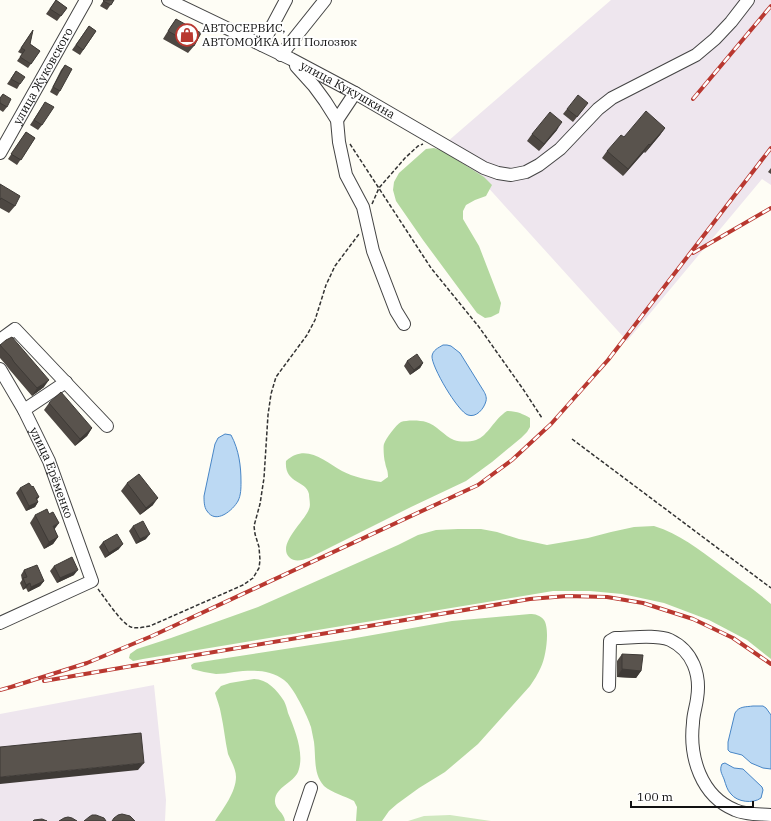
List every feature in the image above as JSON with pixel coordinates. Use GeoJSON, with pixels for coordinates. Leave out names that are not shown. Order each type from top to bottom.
{"type":"FeatureCollection","features":[{"type":"Feature","properties":{"kind":"street","name":"улица Жуковского"},"geometry":{"type":"LineString","coordinates":[[0,153],[86,0]]}},
{"type":"Feature","properties":{"kind":"street","name":"улица Кукушкина"},"geometry":{"type":"LineString","coordinates":[[168,0],[262,45],[355,93],[484,168],[498,173],[511,175],[526,172],[539,165],[560,149],[598,109],[612,98],[696,55],[721,33],[748,0]]}},
{"type":"Feature","properties":{"kind":"street"},"geometry":{"type":"LineString","coordinates":[[262,45],[286,0]]}},
{"type":"Feature","properties":{"kind":"street"},"geometry":{"type":"LineString","coordinates":[[325,0],[286,57],[314,86],[337,120],[339,142],[346,175],[363,207],[373,251],[396,311],[404,324]]}},
{"type":"Feature","properties":{"kind":"street"},"geometry":{"type":"LineString","coordinates":[[337,120],[355,93]]}},
{"type":"Feature","properties":{"kind":"street"},"geometry":{"type":"LineString","coordinates":[[0,340],[16,329],[107,426]]}},
{"type":"Feature","properties":{"kind":"street","name":"улица Ерёменко"},"geometry":{"type":"LineString","coordinates":[[0,369],[24,410],[49,461],[92,581]]}},
{"type":"Feature","properties":{"kind":"street"},"geometry":{"type":"LineString","coordinates":[[24,410],[66,382]]}},
{"type":"Feature","properties":{"kind":"street"},"geometry":{"type":"LineString","coordinates":[[0,623],[92,581]]}},
{"type":"Feature","properties":{"kind":"street"},"geometry":{"type":"LineString","coordinates":[[609,686],[610,641],[615,638],[658,637],[680,646],[688,654],[692,661],[698,682],[698,698],[692,723],[692,742],[694,756],[707,789],[716,798],[736,810],[748,814],[771,815]]}},
{"type":"Feature","properties":{"kind":"street"},"geometry":{"type":"LineString","coordinates":[[300,821],[311,788]]}},
{"type":"Feature","properties":{"kind":"path"},"geometry":{"type":"LineString","coordinates":[[371,205],[379,188],[405,158],[418,146],[434,138]]}},
{"type":"Feature","properties":{"kind":"path"},"geometry":{"type":"LineString","coordinates":[[349,142],[431,268],[479,327],[542,418]]}},
{"type":"Feature","properties":{"kind":"path"},"geometry":{"type":"LineString","coordinates":[[92,581],[126,624],[132,627],[140,628],[150,626],[243,585],[253,578],[259,568],[260,560],[259,547],[254,526],[260,504],[264,478],[270,394],[276,377],[308,335],[315,320],[326,285],[335,266],[364,228],[366,220]]}},
{"type":"Feature","properties":{"kind":"path"},"geometry":{"type":"LineString","coordinates":[[572,439],[771,588]]}},
{"type":"Feature","properties":{"kind":"shaded area"},"geometry":{"type":"Polygon","coordinates":[[[611,0],[771,0],[771,185],[762,179],[627,341],[447,142],[611,0]]]}},
{"type":"Feature","properties":{"kind":"shaded area"},"geometry":{"type":"Polygon","coordinates":[[[154,685],[166,800],[165,821],[0,821],[0,714],[154,685]]]}},
{"type":"Feature","properties":{"kind":"green space"},"geometry":{"type":"Polygon","coordinates":[[[434,148],[443,151],[484,177],[492,185],[486,196],[466,205],[463,211],[463,219],[479,246],[501,303],[499,313],[491,317],[485,318],[477,313],[396,201],[393,190],[394,182],[399,173],[426,149],[434,148]]]}},
{"type":"Feature","properties":{"kind":"green space"},"geometry":{"type":"Polygon","coordinates":[[[507,411],[520,413],[530,418],[530,427],[521,438],[466,481],[309,558],[296,560],[289,557],[286,552],[286,546],[310,506],[309,494],[307,490],[288,474],[286,461],[293,456],[308,454],[315,456],[351,475],[381,482],[388,477],[384,458],[384,444],[391,432],[401,422],[413,420],[430,423],[454,440],[470,441],[476,440],[484,435],[498,418],[507,411]]]}},
{"type":"Feature","properties":{"kind":"green space"},"geometry":{"type":"Polygon","coordinates":[[[654,526],[672,533],[688,542],[771,604],[771,659],[747,640],[709,620],[664,603],[622,594],[590,591],[553,591],[133,661],[129,658],[130,654],[137,649],[258,607],[418,535],[436,530],[481,529],[547,545],[588,538],[634,527],[654,526]]]}},
{"type":"Feature","properties":{"kind":"green space"},"geometry":{"type":"Polygon","coordinates":[[[530,614],[537,615],[544,620],[546,624],[547,636],[543,662],[539,672],[530,686],[478,744],[445,772],[397,804],[389,811],[382,821],[356,821],[357,807],[354,801],[331,791],[320,781],[316,765],[311,727],[304,709],[288,683],[279,676],[267,672],[247,671],[216,674],[192,669],[191,665],[194,663],[350,639],[452,621],[530,614]]]}},
{"type":"Feature","properties":{"kind":"green space"},"geometry":{"type":"Polygon","coordinates":[[[259,679],[267,683],[275,689],[284,701],[300,750],[300,765],[296,776],[281,788],[275,800],[276,806],[283,815],[285,821],[215,821],[234,789],[236,774],[228,754],[221,711],[215,693],[221,686],[259,679]]]}},
{"type":"Feature","properties":{"kind":"green space"},"geometry":{"type":"Polygon","coordinates":[[[450,815],[491,821],[408,821],[424,816],[450,815]]]}},
{"type":"Feature","properties":{"kind":"water"},"geometry":{"type":"Polygon","coordinates":[[[443,345],[451,346],[460,353],[484,392],[486,401],[482,410],[477,414],[471,416],[464,412],[452,398],[440,378],[432,356],[438,348],[443,345]]]}},
{"type":"Feature","properties":{"kind":"water"},"geometry":{"type":"Polygon","coordinates":[[[225,434],[231,435],[238,452],[241,470],[241,492],[236,505],[224,515],[215,517],[206,509],[204,504],[204,496],[215,444],[218,438],[225,434]]]}},
{"type":"Feature","properties":{"kind":"water"},"geometry":{"type":"Polygon","coordinates":[[[763,706],[771,715],[771,769],[763,768],[751,763],[742,755],[730,752],[728,750],[728,742],[735,713],[741,708],[763,706]]]}},
{"type":"Feature","properties":{"kind":"water"},"geometry":{"type":"Polygon","coordinates":[[[725,763],[734,768],[743,769],[762,787],[763,790],[761,798],[754,801],[745,801],[734,797],[728,789],[721,772],[722,764],[725,763]]]}},
{"type":"Feature","properties":{"kind":"building"},"geometry":{"type":"Polygon","coordinates":[[[56,0],[67,8],[61,16],[50,9],[56,0]]]}},
{"type":"Feature","properties":{"kind":"building"},"geometry":{"type":"Polygon","coordinates":[[[114,0],[111,5],[103,1],[114,0]]]}},
{"type":"Feature","properties":{"kind":"building"},"geometry":{"type":"Polygon","coordinates":[[[176,19],[201,33],[194,46],[168,31],[176,19]]]}},
{"type":"Feature","properties":{"kind":"building"},"geometry":{"type":"Polygon","coordinates":[[[89,26],[96,31],[83,50],[76,45],[89,26]]]}},
{"type":"Feature","properties":{"kind":"building"},"geometry":{"type":"Polygon","coordinates":[[[33,30],[30,44],[40,51],[31,64],[20,57],[25,50],[21,48],[33,30]]]}},
{"type":"Feature","properties":{"kind":"building"},"geometry":{"type":"Polygon","coordinates":[[[65,65],[72,69],[60,91],[53,87],[65,65]]]}},
{"type":"Feature","properties":{"kind":"building"},"geometry":{"type":"Polygon","coordinates":[[[16,71],[25,77],[20,84],[11,79],[16,71]]]}},
{"type":"Feature","properties":{"kind":"building"},"geometry":{"type":"Polygon","coordinates":[[[3,94],[11,99],[7,107],[0,103],[0,98],[3,94]]]}},
{"type":"Feature","properties":{"kind":"building"},"geometry":{"type":"Polygon","coordinates":[[[578,95],[588,103],[577,117],[567,109],[578,95]]]}},
{"type":"Feature","properties":{"kind":"building"},"geometry":{"type":"Polygon","coordinates":[[[45,102],[54,107],[42,125],[34,120],[45,102]]]}},
{"type":"Feature","properties":{"kind":"building"},"geometry":{"type":"Polygon","coordinates":[[[646,111],[665,128],[628,169],[607,151],[621,135],[624,137],[646,111]]]}},
{"type":"Feature","properties":{"kind":"building"},"geometry":{"type":"Polygon","coordinates":[[[550,112],[562,122],[544,144],[532,134],[550,112]]]}},
{"type":"Feature","properties":{"kind":"building"},"geometry":{"type":"Polygon","coordinates":[[[26,132],[35,138],[21,160],[11,154],[26,132]]]}},
{"type":"Feature","properties":{"kind":"building"},"geometry":{"type":"Polygon","coordinates":[[[0,184],[20,196],[15,206],[1,198],[0,200],[0,184]]]}},
{"type":"Feature","properties":{"kind":"building"},"geometry":{"type":"Polygon","coordinates":[[[12,337],[49,380],[37,388],[0,345],[12,337]]]}},
{"type":"Feature","properties":{"kind":"building"},"geometry":{"type":"Polygon","coordinates":[[[417,354],[423,363],[414,370],[407,361],[417,354]]]}},
{"type":"Feature","properties":{"kind":"building"},"geometry":{"type":"Polygon","coordinates":[[[61,392],[92,428],[80,439],[49,403],[61,392]]]}},
{"type":"Feature","properties":{"kind":"building"},"geometry":{"type":"Polygon","coordinates":[[[139,474],[158,498],[146,508],[127,483],[139,474]]]}},
{"type":"Feature","properties":{"kind":"building"},"geometry":{"type":"Polygon","coordinates":[[[29,483],[32,487],[33,486],[39,497],[36,498],[38,502],[29,506],[20,488],[29,483]]]}},
{"type":"Feature","properties":{"kind":"building"},"geometry":{"type":"Polygon","coordinates":[[[47,509],[49,514],[53,512],[59,523],[53,526],[58,537],[49,542],[35,515],[47,509]]]}},
{"type":"Feature","properties":{"kind":"building"},"geometry":{"type":"Polygon","coordinates":[[[143,521],[150,534],[140,539],[133,526],[143,521]]]}},
{"type":"Feature","properties":{"kind":"building"},"geometry":{"type":"Polygon","coordinates":[[[117,534],[123,544],[109,553],[103,542],[117,534]]]}},
{"type":"Feature","properties":{"kind":"building"},"geometry":{"type":"Polygon","coordinates":[[[72,557],[78,570],[60,578],[54,566],[72,557]]]}},
{"type":"Feature","properties":{"kind":"building"},"geometry":{"type":"Polygon","coordinates":[[[37,565],[44,581],[31,587],[30,583],[26,585],[23,578],[27,577],[24,570],[37,565]]]}},
{"type":"Feature","properties":{"kind":"building"},"geometry":{"type":"Polygon","coordinates":[[[622,654],[643,655],[641,671],[622,669],[622,654]]]}},
{"type":"Feature","properties":{"kind":"building"},"geometry":{"type":"Polygon","coordinates":[[[141,733],[144,763],[0,777],[0,747],[141,733]]]}},
{"type":"Feature","properties":{"kind":"building"},"geometry":{"type":"Polygon","coordinates":[[[122,814],[130,816],[135,821],[112,821],[118,815],[122,814]]]}},
{"type":"Feature","properties":{"kind":"building"},"geometry":{"type":"Polygon","coordinates":[[[92,815],[104,818],[106,821],[84,821],[92,815]]]}},
{"type":"Feature","properties":{"kind":"building"},"geometry":{"type":"Polygon","coordinates":[[[68,817],[77,821],[59,821],[64,818],[68,817]]]}},
{"type":"Feature","properties":{"kind":"building"},"geometry":{"type":"Polygon","coordinates":[[[42,819],[47,821],[33,821],[34,820],[42,819]]]}},
{"type":"Feature","properties":{"kind":"railway"},"geometry":{"type":"LineString","coordinates":[[693,99],[771,6]]}},
{"type":"Feature","properties":{"kind":"railway"},"geometry":{"type":"LineString","coordinates":[[0,690],[87,663],[152,636],[478,485],[512,460],[551,424],[608,360],[771,148]]}},
{"type":"Feature","properties":{"kind":"railway"},"geometry":{"type":"LineString","coordinates":[[693,253],[771,208]]}},
{"type":"Feature","properties":{"kind":"railway"},"geometry":{"type":"LineString","coordinates":[[44,681],[530,599],[567,596],[607,597],[643,603],[693,619],[733,638],[771,664]]}},
{"type":"Feature","properties":{"kind":"place","name":"АВТОСЕРВИС, АВТОМОЙКА ИП Полозюк"},"geometry":{"type":"Point","coordinates":[187,35]}}]}
